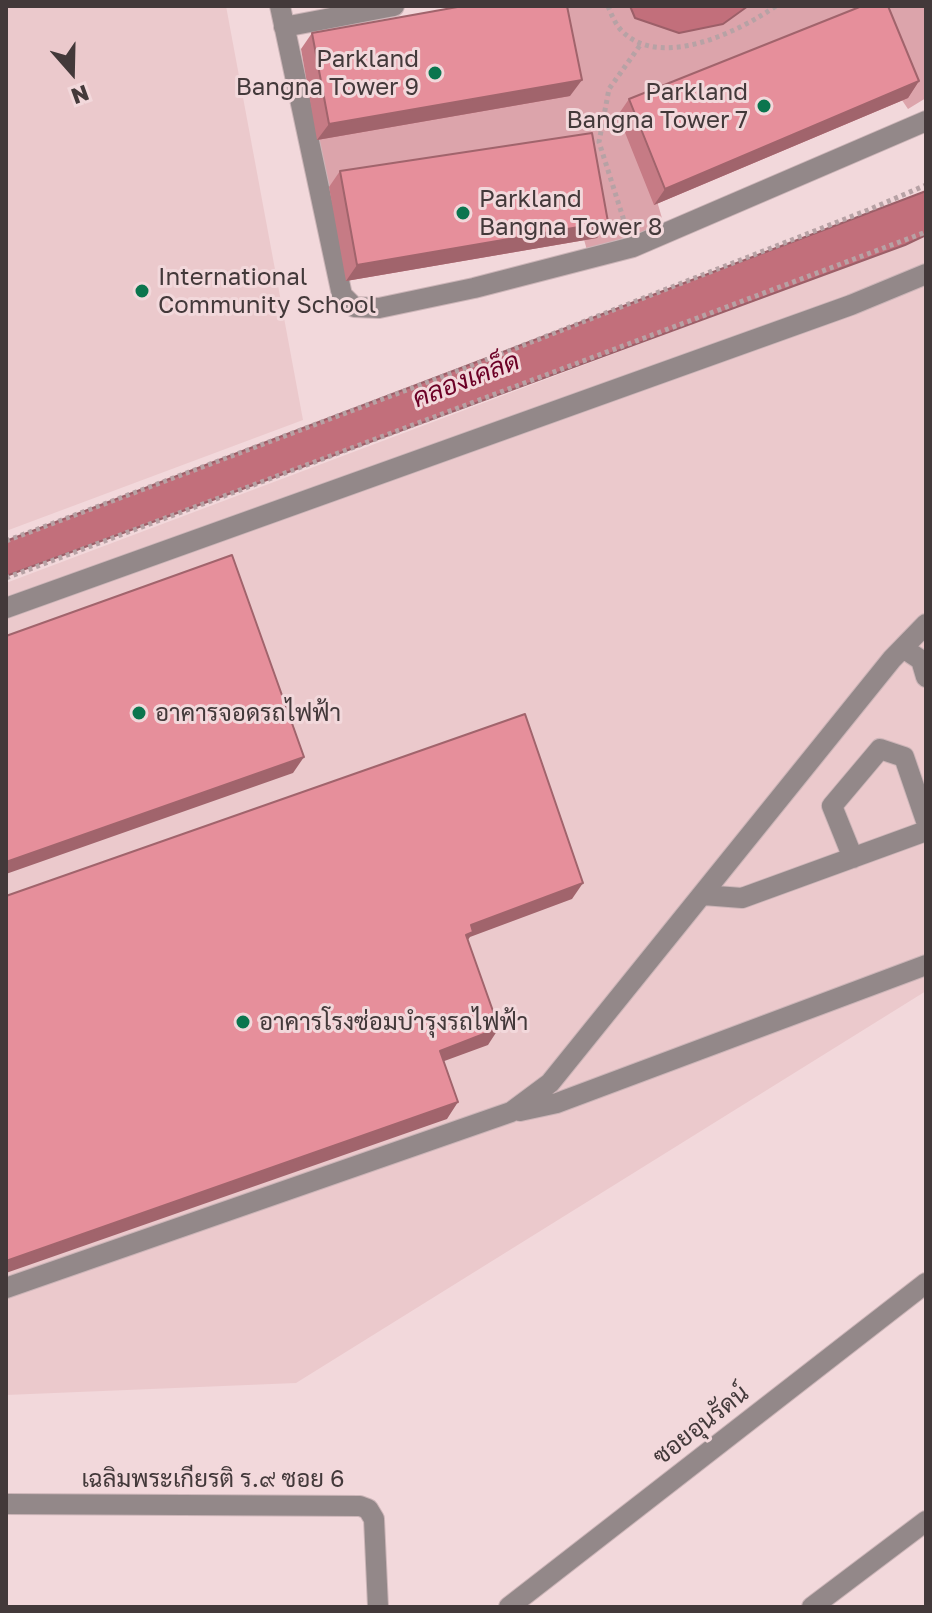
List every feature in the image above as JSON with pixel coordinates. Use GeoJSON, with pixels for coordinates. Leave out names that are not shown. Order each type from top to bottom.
{"type":"FeatureCollection","features":[{"type":"Feature","properties":{"kind":"street"},"geometry":{"type":"LineString","coordinates":[[280,6],[342,295],[354,307],[379,308],[474,288],[633,247],[926,121]]}},
{"type":"Feature","properties":{"kind":"street"},"geometry":{"type":"LineString","coordinates":[[284,27],[394,6]]}},
{"type":"Feature","properties":{"kind":"street"},"geometry":{"type":"LineString","coordinates":[[6,608],[851,305],[926,274]]}},
{"type":"Feature","properties":{"kind":"street"},"geometry":{"type":"LineString","coordinates":[[511,1112],[550,1083],[903,648],[926,624]]}},
{"type":"Feature","properties":{"kind":"street"},"geometry":{"type":"LineString","coordinates":[[903,648],[921,660],[926,677]]}},
{"type":"Feature","properties":{"kind":"street"},"geometry":{"type":"LineString","coordinates":[[853,858],[832,806],[880,749],[904,757],[926,821]]}},
{"type":"Feature","properties":{"kind":"street"},"geometry":{"type":"LineString","coordinates":[[703,895],[742,898],[926,831]]}},
{"type":"Feature","properties":{"kind":"street"},"geometry":{"type":"LineString","coordinates":[[6,1288],[511,1112],[557,1103],[926,965]]}},
{"type":"Feature","properties":{"kind":"street","name":"ซอยอุนรัดน์"},"geometry":{"type":"LineString","coordinates":[[509,1607],[926,1283]]}},
{"type":"Feature","properties":{"kind":"street","name":"เฉลิมพระเกียรติ ร.๙ ซอย 6"},"geometry":{"type":"LineString","coordinates":[[6,1504],[360,1506],[368,1509],[374,1519],[378,1607]]}},
{"type":"Feature","properties":{"kind":"street"},"geometry":{"type":"LineString","coordinates":[[812,1607],[926,1521]]}},
{"type":"Feature","properties":{"kind":"path"},"geometry":{"type":"LineString","coordinates":[[608,6],[624,34],[641,44],[660,47],[706,42],[776,6]]}},
{"type":"Feature","properties":{"kind":"path"},"geometry":{"type":"LineString","coordinates":[[633,247],[599,142],[609,89],[641,44]]}},
{"type":"Feature","properties":{"kind":"path"},"geometry":{"type":"LineString","coordinates":[[6,541],[473,365],[926,185]]}},
{"type":"Feature","properties":{"kind":"path"},"geometry":{"type":"LineString","coordinates":[[6,578],[926,232]]}},
{"type":"Feature","properties":{"kind":"shaded area","name":"International Community School"},"geometry":{"type":"Polygon","coordinates":[[[6,6],[226,6],[303,420],[6,531],[6,6]]]}},
{"type":"Feature","properties":{"kind":"shaded area"},"geometry":{"type":"Polygon","coordinates":[[[560,6],[926,6],[926,98],[908,109],[856,32],[633,119],[664,225],[587,250],[562,164],[327,209],[309,128],[560,6]]]}},
{"type":"Feature","properties":{"kind":"shaded area"},"geometry":{"type":"Polygon","coordinates":[[[926,236],[926,991],[296,1383],[6,1395],[6,583],[926,236]]]}},
{"type":"Feature","properties":{"kind":"water"},"geometry":{"type":"Polygon","coordinates":[[[630,6],[748,6],[723,24],[679,33],[635,18],[630,6]]]}},
{"type":"Feature","properties":{"kind":"water","name":"คลองเคล็ด"},"geometry":{"type":"Polygon","coordinates":[[[926,191],[926,235],[905,245],[6,576],[6,541],[926,191]]]}},
{"type":"Feature","properties":{"kind":"building","name":"Parkland Bangna Tower 9"},"geometry":{"type":"Polygon","coordinates":[[[463,6],[567,6],[582,80],[329,124],[312,33],[463,6]]]}},
{"type":"Feature","properties":{"kind":"building","name":"Parkland Bangna Tower 7"},"geometry":{"type":"Polygon","coordinates":[[[862,6],[888,6],[919,81],[665,189],[629,99],[862,6]]]}},
{"type":"Feature","properties":{"kind":"building","name":"Parkland Bangna Tower 8"},"geometry":{"type":"Polygon","coordinates":[[[592,133],[608,222],[357,265],[340,171],[592,133]]]}},
{"type":"Feature","properties":{"kind":"building","name":"อาคารจอดรถไฟฟ้า"},"geometry":{"type":"Polygon","coordinates":[[[232,555],[304,757],[6,862],[6,636],[232,555]]]}},
{"type":"Feature","properties":{"kind":"building","name":"อาคารโรงซ่อมบำรุงรถไฟฟ้า"},"geometry":{"type":"Polygon","coordinates":[[[525,714],[583,883],[471,925],[473,932],[466,935],[499,1028],[440,1051],[458,1102],[6,1261],[6,896],[525,714]]]}},
{"type":"Feature","properties":{"kind":"place","name":"Parkland Bangna Tower 9"},"geometry":{"type":"Point","coordinates":[435,73]}},
{"type":"Feature","properties":{"kind":"place","name":"Parkland Bangna Tower 7"},"geometry":{"type":"Point","coordinates":[764,106]}},
{"type":"Feature","properties":{"kind":"place","name":"Parkland Bangna Tower 8"},"geometry":{"type":"Point","coordinates":[463,213]}},
{"type":"Feature","properties":{"kind":"place","name":"International Community School"},"geometry":{"type":"Point","coordinates":[142,291]}},
{"type":"Feature","properties":{"kind":"place","name":"อาคารจอดรถไฟฟ้า"},"geometry":{"type":"Point","coordinates":[139,713]}},
{"type":"Feature","properties":{"kind":"place","name":"อาคารโรงซ่อมบำรุงรถไฟฟ้า"},"geometry":{"type":"Point","coordinates":[243,1022]}}]}
